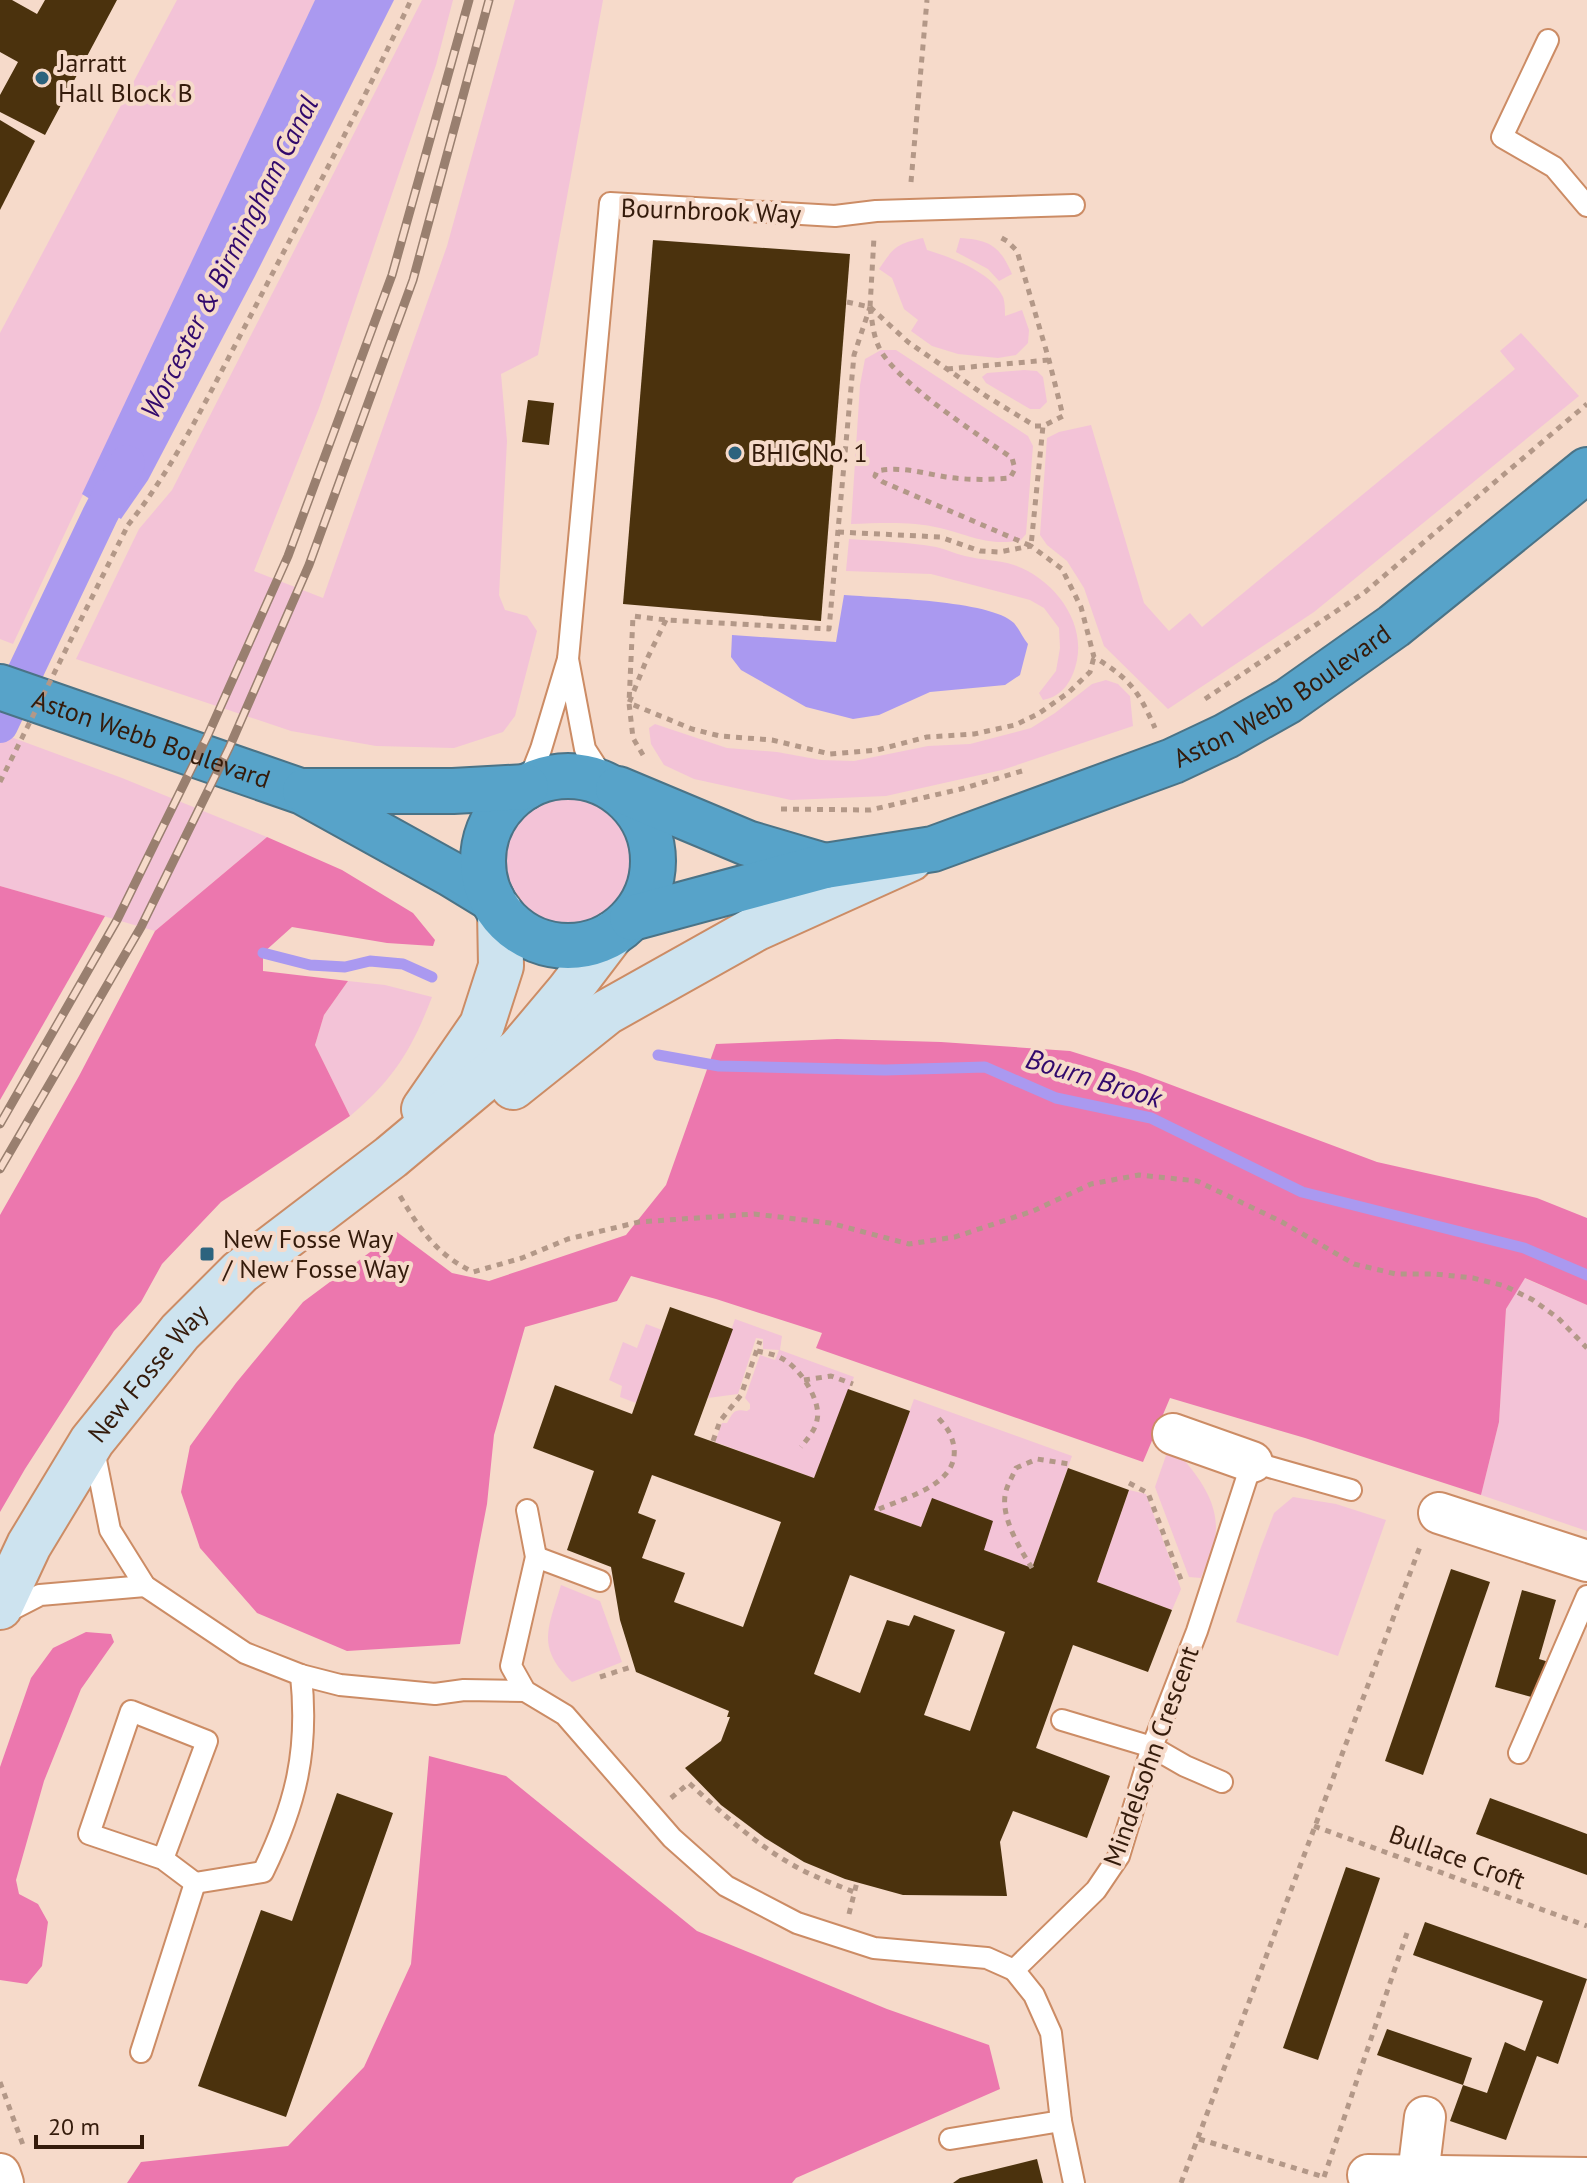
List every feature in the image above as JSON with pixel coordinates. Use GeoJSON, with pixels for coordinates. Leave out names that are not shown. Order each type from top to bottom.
{"type":"FeatureCollection","features":[{"type":"Feature","properties":{"kind":"highway","name":"Aston Webb Boulevard"},"geometry":{"type":"LineString","coordinates":[[622,926],[825,866],[933,849],[1173,761],[1226,736],[1275,708],[1394,626],[1587,470]]}},
{"type":"Feature","properties":{"kind":"highway","name":"Aston Webb Boulevard"},"geometry":{"type":"LineString","coordinates":[[0,687],[303,792],[451,874],[496,905]]}},
{"type":"Feature","properties":{"kind":"highway"},"geometry":{"type":"LineString","coordinates":[[553,777],[582,777],[609,786],[629,801],[645,822],[653,846],[653,872],[646,897],[622,926],[588,944],[563,946],[537,940],[514,927],[496,905],[485,881],[483,854],[490,827],[505,804],[526,787],[553,777]]}},
{"type":"Feature","properties":{"kind":"highway","name":"Aston Webb Boulevard"},"geometry":{"type":"LineString","coordinates":[[609,786],[747,843],[825,866]]}},
{"type":"Feature","properties":{"kind":"highway","name":"Aston Webb Boulevard"},"geometry":{"type":"LineString","coordinates":[[303,792],[526,787]]}},
{"type":"Feature","properties":{"kind":"street","name":"Aston Webb Boulevard"},"geometry":{"type":"LineString","coordinates":[[607,1012],[755,929],[933,849]]}},
{"type":"Feature","properties":{"kind":"street","name":"New Fosse Way"},"geometry":{"type":"LineString","coordinates":[[396,1176],[482,1025],[501,966],[496,905]]}},
{"type":"Feature","properties":{"kind":"street","name":"New Fosse Way"},"geometry":{"type":"LineString","coordinates":[[396,1176],[520,1049],[622,926]]}},
{"type":"Feature","properties":{"kind":"street","name":"New Fosse Way"},"geometry":{"type":"LineString","coordinates":[[0,1607],[29,1545],[92,1441],[180,1332],[240,1272],[396,1176],[426,1146],[484,1111],[607,1012]]}},
{"type":"Feature","properties":{"kind":"street"},"geometry":{"type":"LineString","coordinates":[[1173,1434],[1252,1462]]}},
{"type":"Feature","properties":{"kind":"street"},"geometry":{"type":"LineString","coordinates":[[1439,1513],[1587,1561]]}},
{"type":"Feature","properties":{"kind":"street"},"geometry":{"type":"LineString","coordinates":[[1418,2175],[1425,2117]]}},
{"type":"Feature","properties":{"kind":"street"},"geometry":{"type":"LineString","coordinates":[[1368,2175],[1587,2178]]}},
{"type":"Feature","properties":{"kind":"lane"},"geometry":{"type":"LineString","coordinates":[[1548,40],[1502,137],[1554,167],[1587,206]]}},
{"type":"Feature","properties":{"kind":"lane","name":"Bournbrook Way"},"geometry":{"type":"LineString","coordinates":[[568,659],[610,203],[835,216],[876,211],[1074,205]]}},
{"type":"Feature","properties":{"kind":"lane"},"geometry":{"type":"LineString","coordinates":[[568,659],[585,749],[609,786]]}},
{"type":"Feature","properties":{"kind":"lane"},"geometry":{"type":"LineString","coordinates":[[526,787],[541,749],[568,659]]}},
{"type":"Feature","properties":{"kind":"lane"},"geometry":{"type":"LineString","coordinates":[[92,1441],[110,1530],[145,1586],[245,1653],[301,1675],[340,1685],[435,1694],[464,1690],[525,1691]]}},
{"type":"Feature","properties":{"kind":"lane"},"geometry":{"type":"LineString","coordinates":[[1252,1462],[1351,1490]]}},
{"type":"Feature","properties":{"kind":"lane","name":"Mindelsohn Crescent"},"geometry":{"type":"LineString","coordinates":[[1014,1970],[1096,1890],[1119,1856],[1152,1747],[1197,1631],[1252,1462]]}},
{"type":"Feature","properties":{"kind":"lane"},"geometry":{"type":"LineString","coordinates":[[527,1510],[536,1557],[511,1666],[525,1691],[565,1715],[672,1838],[726,1886],[797,1923],[874,1948],[987,1958],[1014,1970],[1034,1995],[1051,2033],[1061,2121],[1074,2183]]}},
{"type":"Feature","properties":{"kind":"lane"},"geometry":{"type":"LineString","coordinates":[[536,1557],[600,1581]]}},
{"type":"Feature","properties":{"kind":"lane"},"geometry":{"type":"LineString","coordinates":[[0,1615],[40,1595],[145,1586]]}},
{"type":"Feature","properties":{"kind":"lane"},"geometry":{"type":"LineString","coordinates":[[1519,1753],[1587,1596]]}},
{"type":"Feature","properties":{"kind":"lane"},"geometry":{"type":"LineString","coordinates":[[163,1859],[207,1741],[131,1711],[89,1834],[163,1859],[195,1883],[263,1872],[282,1834],[300,1771],[304,1709],[301,1675]]}},
{"type":"Feature","properties":{"kind":"lane"},"geometry":{"type":"LineString","coordinates":[[1062,1720],[1152,1747],[1222,1782]]}},
{"type":"Feature","properties":{"kind":"lane"},"geometry":{"type":"LineString","coordinates":[[141,2052],[195,1883]]}},
{"type":"Feature","properties":{"kind":"lane"},"geometry":{"type":"LineString","coordinates":[[950,2139],[1061,2121]]}},
{"type":"Feature","properties":{"kind":"path"},"geometry":{"type":"LineString","coordinates":[[0,782],[128,525],[149,499],[228,358],[368,90],[411,0]]}},
{"type":"Feature","properties":{"kind":"path"},"geometry":{"type":"LineString","coordinates":[[646,759],[633,738],[629,703],[633,616],[829,629],[854,355],[870,307],[878,188],[911,186],[927,0]]}},
{"type":"Feature","properties":{"kind":"path"},"geometry":{"type":"LineString","coordinates":[[847,302],[870,307],[908,342],[947,369],[1035,426],[1043,426],[1063,416],[1049,360],[1017,251],[1007,241],[992,234]]}},
{"type":"Feature","properties":{"kind":"path"},"geometry":{"type":"LineString","coordinates":[[629,703],[692,729],[720,736],[772,740],[830,754],[877,750],[927,737],[974,734],[1015,725],[1038,714],[1068,693],[1090,672],[1094,657],[1081,607],[1062,569],[1031,546],[875,476],[877,471],[891,468],[951,477],[996,479],[1010,478],[1015,469],[1012,458],[899,373],[878,347],[870,307]]}},
{"type":"Feature","properties":{"kind":"path"},"geometry":{"type":"LineString","coordinates":[[947,369],[1049,360]]}},
{"type":"Feature","properties":{"kind":"path"},"geometry":{"type":"LineString","coordinates":[[1196,704],[1365,592],[1587,404]]}},
{"type":"Feature","properties":{"kind":"path"},"geometry":{"type":"LineString","coordinates":[[1031,546],[1043,426]]}},
{"type":"Feature","properties":{"kind":"path"},"geometry":{"type":"LineString","coordinates":[[838,532],[940,537],[989,552],[1031,546]]}},
{"type":"Feature","properties":{"kind":"path"},"geometry":{"type":"LineString","coordinates":[[629,703],[666,620]]}},
{"type":"Feature","properties":{"kind":"path"},"geometry":{"type":"LineString","coordinates":[[1094,657],[1117,671],[1140,695],[1156,730]]}},
{"type":"Feature","properties":{"kind":"path"},"geometry":{"type":"LineString","coordinates":[[396,1176],[427,1239],[454,1262],[473,1272],[522,1258],[568,1239],[639,1222],[754,1214],[830,1223],[909,1244],[955,1237],[1033,1211],[1091,1184],[1139,1175],[1197,1181],[1282,1222],[1354,1264],[1396,1274],[1448,1275],[1505,1286],[1533,1300],[1558,1318],[1587,1348]]}},
{"type":"Feature","properties":{"kind":"path"},"geometry":{"type":"LineString","coordinates":[[713,1441],[720,1421],[741,1395],[760,1341]]}},
{"type":"Feature","properties":{"kind":"path"},"geometry":{"type":"LineString","coordinates":[[757,1351],[784,1359],[796,1369],[810,1390],[818,1411],[813,1432],[801,1447]]}},
{"type":"Feature","properties":{"kind":"path"},"geometry":{"type":"LineString","coordinates":[[804,1380],[831,1376],[853,1384]]}},
{"type":"Feature","properties":{"kind":"path"},"geometry":{"type":"LineString","coordinates":[[879,1509],[937,1484],[951,1470],[954,1450],[950,1433],[935,1414]]}},
{"type":"Feature","properties":{"kind":"path"},"geometry":{"type":"LineString","coordinates":[[1032,1568],[1015,1540],[1004,1494],[1016,1468],[1037,1459],[1069,1464]]}},
{"type":"Feature","properties":{"kind":"path"},"geometry":{"type":"LineString","coordinates":[[1129,1483],[1148,1493],[1184,1590]]}},
{"type":"Feature","properties":{"kind":"path"},"geometry":{"type":"LineString","coordinates":[[1181,2183],[1418,1549]]}},
{"type":"Feature","properties":{"kind":"path"},"geometry":{"type":"LineString","coordinates":[[600,1677],[634,1666]]}},
{"type":"Feature","properties":{"kind":"path"},"geometry":{"type":"LineString","coordinates":[[651,1814],[689,1783],[730,1821],[767,1849],[807,1873],[854,1892]]}},
{"type":"Feature","properties":{"kind":"path","name":"Bullace Croft"},"geometry":{"type":"LineString","coordinates":[[1314,1826],[1587,1926]]}},
{"type":"Feature","properties":{"kind":"path"},"geometry":{"type":"LineString","coordinates":[[1324,2177],[1407,1933]]}},
{"type":"Feature","properties":{"kind":"path"},"geometry":{"type":"LineString","coordinates":[[0,2082],[10,2170]]}},
{"type":"Feature","properties":{"kind":"path"},"geometry":{"type":"LineString","coordinates":[[1199,2139],[1324,2177],[1368,2175]]}},
{"type":"Feature","properties":{"kind":"shaded area"},"geometry":{"type":"Polygon","coordinates":[[[177,0],[315,0],[13,644],[0,639],[0,333],[177,0]]]}},
{"type":"Feature","properties":{"kind":"shaded area"},"geometry":{"type":"Polygon","coordinates":[[[422,0],[453,0],[436,65],[319,408],[254,571],[323,598],[447,246],[515,0],[603,0],[538,355],[501,374],[507,441],[499,595],[505,610],[527,616],[537,631],[515,716],[503,732],[454,748],[376,746],[291,731],[76,659],[139,529],[172,490],[422,0]]]}},
{"type":"Feature","properties":{"kind":"shaded area"},"geometry":{"type":"Polygon","coordinates":[[[923,238],[927,250],[970,267],[990,280],[1003,297],[1005,316],[1022,310],[1029,330],[1028,343],[1016,355],[998,358],[958,354],[932,346],[911,331],[918,320],[904,309],[892,278],[879,269],[896,248],[923,238]]]}},
{"type":"Feature","properties":{"kind":"shaded area"},"geometry":{"type":"Polygon","coordinates":[[[960,238],[993,246],[1012,274],[999,281],[988,269],[956,252],[960,238]]]}},
{"type":"Feature","properties":{"kind":"shaded area"},"geometry":{"type":"Polygon","coordinates":[[[1521,333],[1579,396],[1314,612],[1168,709],[1104,646],[1084,588],[1067,561],[1040,535],[1047,438],[1091,425],[1144,603],[1169,631],[1190,613],[1202,627],[1515,369],[1500,351],[1521,333]]]}},
{"type":"Feature","properties":{"kind":"shaded area"},"geometry":{"type":"Polygon","coordinates":[[[881,350],[896,350],[1028,436],[1033,446],[1026,534],[1020,541],[987,541],[918,524],[851,524],[860,385],[865,359],[881,350]]]}},
{"type":"Feature","properties":{"kind":"shaded area"},"geometry":{"type":"Polygon","coordinates":[[[1037,371],[1043,377],[1047,402],[1040,409],[1030,409],[986,383],[982,377],[987,373],[1037,371]]]}},
{"type":"Feature","properties":{"kind":"shaded area"},"geometry":{"type":"Polygon","coordinates":[[[849,539],[936,547],[1028,571],[1063,602],[1076,630],[1077,660],[1066,686],[1057,695],[1043,700],[1039,693],[1056,671],[1060,648],[1059,628],[1044,608],[1030,600],[931,574],[846,571],[849,539]]]}},
{"type":"Feature","properties":{"kind":"shaded area"},"geometry":{"type":"Polygon","coordinates":[[[1106,680],[1118,684],[1130,696],[1133,726],[1002,770],[886,796],[791,800],[694,779],[664,765],[651,744],[649,728],[655,724],[727,748],[854,761],[928,746],[970,744],[1031,728],[1092,684],[1106,680]]]}},
{"type":"Feature","properties":{"kind":"shaded area"},"geometry":{"type":"Polygon","coordinates":[[[0,733],[267,837],[155,931],[0,886],[0,733]]]}},
{"type":"Feature","properties":{"kind":"shaded area"},"geometry":{"type":"Polygon","coordinates":[[[568,790],[595,795],[618,810],[633,833],[638,860],[633,887],[618,910],[595,925],[568,930],[541,925],[518,910],[503,887],[498,860],[503,833],[518,810],[541,795],[568,790]]]}},
{"type":"Feature","properties":{"kind":"shaded area"},"geometry":{"type":"Polygon","coordinates":[[[267,837],[342,870],[413,913],[435,940],[433,946],[387,943],[292,927],[263,953],[263,971],[348,981],[324,1015],[315,1045],[350,1116],[221,1202],[162,1264],[141,1302],[114,1331],[0,1512],[0,1215],[79,1076],[155,931],[267,837]]]}},
{"type":"Feature","properties":{"kind":"shaded area"},"geometry":{"type":"Polygon","coordinates":[[[0,886],[105,916],[0,1100],[0,886]]]}},
{"type":"Feature","properties":{"kind":"shaded area"},"geometry":{"type":"Polygon","coordinates":[[[348,981],[385,985],[432,997],[400,1062],[379,1089],[350,1116],[315,1045],[324,1015],[348,981]]]}},
{"type":"Feature","properties":{"kind":"shaded area"},"geometry":{"type":"Polygon","coordinates":[[[837,1039],[1070,1051],[1137,1072],[1377,1162],[1537,1198],[1587,1218],[1587,1305],[1525,1278],[1506,1309],[1499,1422],[1481,1495],[1170,1398],[1143,1462],[816,1348],[822,1333],[631,1276],[617,1301],[525,1327],[494,1435],[487,1504],[460,1644],[347,1651],[257,1613],[200,1548],[181,1492],[190,1446],[236,1383],[303,1302],[397,1232],[452,1273],[489,1281],[626,1235],[666,1185],[716,1044],[837,1039]]]}},
{"type":"Feature","properties":{"kind":"shaded area"},"geometry":{"type":"Polygon","coordinates":[[[1524,1278],[1587,1305],[1587,1531],[1481,1495],[1499,1422],[1506,1309],[1524,1278]]]}},
{"type":"Feature","properties":{"kind":"shaded area"},"geometry":{"type":"Polygon","coordinates":[[[735,1319],[782,1336],[780,1350],[854,1377],[814,1478],[715,1442],[722,1423],[727,1423],[739,1410],[750,1409],[745,1398],[760,1355],[775,1360],[779,1350],[763,1349],[763,1339],[756,1338],[738,1394],[708,1398],[735,1319]]]}},
{"type":"Feature","properties":{"kind":"shaded area"},"geometry":{"type":"Polygon","coordinates":[[[646,1324],[662,1330],[636,1403],[620,1397],[622,1386],[609,1380],[623,1342],[637,1348],[646,1324]]]}},
{"type":"Feature","properties":{"kind":"shaded area"},"geometry":{"type":"Polygon","coordinates":[[[914,1399],[1072,1456],[1032,1568],[984,1550],[932,1498],[921,1527],[874,1510],[914,1399]]]}},
{"type":"Feature","properties":{"kind":"shaded area"},"geometry":{"type":"Polygon","coordinates":[[[1170,1444],[1205,1489],[1215,1514],[1214,1543],[1201,1578],[1189,1577],[1155,1487],[1170,1444]]]}},
{"type":"Feature","properties":{"kind":"shaded area"},"geometry":{"type":"Polygon","coordinates":[[[1129,1490],[1146,1494],[1181,1589],[1172,1610],[1097,1582],[1129,1490]]]}},
{"type":"Feature","properties":{"kind":"shaded area"},"geometry":{"type":"Polygon","coordinates":[[[1293,1497],[1336,1504],[1386,1520],[1338,1656],[1236,1622],[1274,1513],[1293,1497]]]}},
{"type":"Feature","properties":{"kind":"shaded area"},"geometry":{"type":"Polygon","coordinates":[[[561,1585],[600,1601],[622,1662],[572,1682],[561,1670],[549,1648],[548,1637],[561,1585]]]}},
{"type":"Feature","properties":{"kind":"shaded area"},"geometry":{"type":"Polygon","coordinates":[[[86,1632],[111,1634],[114,1642],[81,1689],[44,1781],[16,1880],[19,1894],[38,1904],[48,1922],[42,1966],[27,1984],[0,1980],[0,1767],[31,1678],[53,1648],[86,1632]]]}},
{"type":"Feature","properties":{"kind":"shaded area"},"geometry":{"type":"Polygon","coordinates":[[[429,1756],[506,1776],[697,1931],[887,2009],[989,2045],[1000,2089],[796,2178],[792,2183],[127,2183],[141,2162],[288,2146],[364,2067],[411,1964],[429,1756]]]}},
{"type":"Feature","properties":{"kind":"water","name":"Worcester & Birmingham Canal"},"geometry":{"type":"Polygon","coordinates":[[[315,0],[394,0],[148,480],[121,519],[82,494],[315,0]]]}},
{"type":"Feature","properties":{"kind":"water"},"geometry":{"type":"Polygon","coordinates":[[[844,595],[960,605],[1002,615],[1014,623],[1028,644],[1020,675],[1005,685],[930,692],[879,715],[853,719],[806,707],[741,670],[731,657],[732,635],[836,642],[844,595]]]}},
{"type":"Feature","properties":{"kind":"building","name":"Jarratt Hall Block B"},"geometry":{"type":"Polygon","coordinates":[[[0,0],[12,0],[37,14],[45,0],[117,0],[45,135],[0,112],[0,95],[18,62],[0,52],[0,0]]]}},
{"type":"Feature","properties":{"kind":"building"},"geometry":{"type":"Polygon","coordinates":[[[0,120],[35,141],[0,210],[0,120]]]}},
{"type":"Feature","properties":{"kind":"building","name":"BHIC No. 1"},"geometry":{"type":"Polygon","coordinates":[[[653,240],[850,254],[821,621],[623,604],[653,240]]]}},
{"type":"Feature","properties":{"kind":"building"},"geometry":{"type":"Polygon","coordinates":[[[528,400],[554,403],[549,445],[522,442],[528,400]]]}},
{"type":"Feature","properties":{"kind":"building"},"geometry":{"type":"Polygon","coordinates":[[[670,1307],[733,1329],[694,1435],[814,1478],[848,1389],[910,1411],[874,1510],[921,1527],[932,1498],[993,1521],[984,1550],[1032,1568],[1068,1468],[1129,1490],[1097,1582],[1172,1610],[1148,1672],[1073,1645],[1036,1748],[1110,1776],[1087,1838],[1013,1811],[1000,1842],[1007,1896],[903,1895],[845,1879],[804,1862],[721,1805],[685,1768],[721,1741],[730,1717],[727,1717],[729,1711],[636,1672],[620,1620],[611,1567],[567,1550],[594,1471],[533,1448],[555,1385],[632,1414],[670,1307]],[[652,1475],[638,1513],[656,1520],[642,1558],[685,1573],[674,1602],[743,1627],[781,1522],[652,1475]],[[850,1575],[814,1674],[860,1693],[887,1620],[909,1626],[914,1615],[955,1630],[924,1715],[970,1731],[1005,1632],[850,1575]]]}},
{"type":"Feature","properties":{"kind":"building"},"geometry":{"type":"Polygon","coordinates":[[[1451,1569],[1490,1582],[1423,1775],[1385,1761],[1451,1569]]]}},
{"type":"Feature","properties":{"kind":"building"},"geometry":{"type":"Polygon","coordinates":[[[1522,1590],[1556,1600],[1539,1659],[1549,1662],[1539,1699],[1495,1687],[1522,1590]]]}},
{"type":"Feature","properties":{"kind":"building"},"geometry":{"type":"Polygon","coordinates":[[[337,1793],[393,1813],[286,2117],[198,2086],[261,1910],[292,1921],[337,1793]]]}},
{"type":"Feature","properties":{"kind":"building"},"geometry":{"type":"Polygon","coordinates":[[[1490,1798],[1587,1834],[1587,1875],[1476,1834],[1490,1798]]]}},
{"type":"Feature","properties":{"kind":"building"},"geometry":{"type":"Polygon","coordinates":[[[1346,1867],[1380,1878],[1318,2060],[1283,2048],[1346,1867]]]}},
{"type":"Feature","properties":{"kind":"building"},"geometry":{"type":"Polygon","coordinates":[[[1425,1922],[1587,1979],[1558,2064],[1537,2056],[1506,2140],[1450,2121],[1463,2085],[1487,2093],[1505,2042],[1525,2051],[1543,2001],[1413,1955],[1425,1922]]]}},
{"type":"Feature","properties":{"kind":"building"},"geometry":{"type":"Polygon","coordinates":[[[1387,2029],[1472,2058],[1463,2085],[1377,2055],[1387,2029]]]}},
{"type":"Feature","properties":{"kind":"building"},"geometry":{"type":"Polygon","coordinates":[[[1037,2159],[1043,2183],[953,2183],[960,2178],[1037,2159]]]}},
{"type":"Feature","properties":{"kind":"waterway"},"geometry":{"type":"LineString","coordinates":[[0,725],[127,463]]}},
{"type":"Feature","properties":{"kind":"waterway","name":"Bourn Brook"},"geometry":{"type":"LineString","coordinates":[[263,953],[310,965],[345,967],[370,961],[403,964],[432,977]]}},
{"type":"Feature","properties":{"kind":"waterway","name":"Bourn Brook"},"geometry":{"type":"LineString","coordinates":[[658,1055],[719,1066],[885,1070],[985,1067],[1056,1098],[1151,1118],[1302,1192],[1524,1248],[1587,1275]]}},
{"type":"Feature","properties":{"kind":"railway"},"geometry":{"type":"LineString","coordinates":[[0,1124],[117,920],[207,737],[288,556],[392,275],[469,0]]}},
{"type":"Feature","properties":{"kind":"railway"},"geometry":{"type":"LineString","coordinates":[[0,1169],[141,927],[229,748],[309,565],[413,280],[489,0]]}},
{"type":"Feature","properties":{"kind":"place","name":"Jarratt Hall Block B"},"geometry":{"type":"Point","coordinates":[42,78]}},
{"type":"Feature","properties":{"kind":"place","name":"BHIC No. 1"},"geometry":{"type":"Point","coordinates":[735,453]}},
{"type":"Feature","properties":{"kind":"place","name":"New Fosse Way / New Fosse Way"},"geometry":{"type":"Point","coordinates":[207,1254]}}]}
